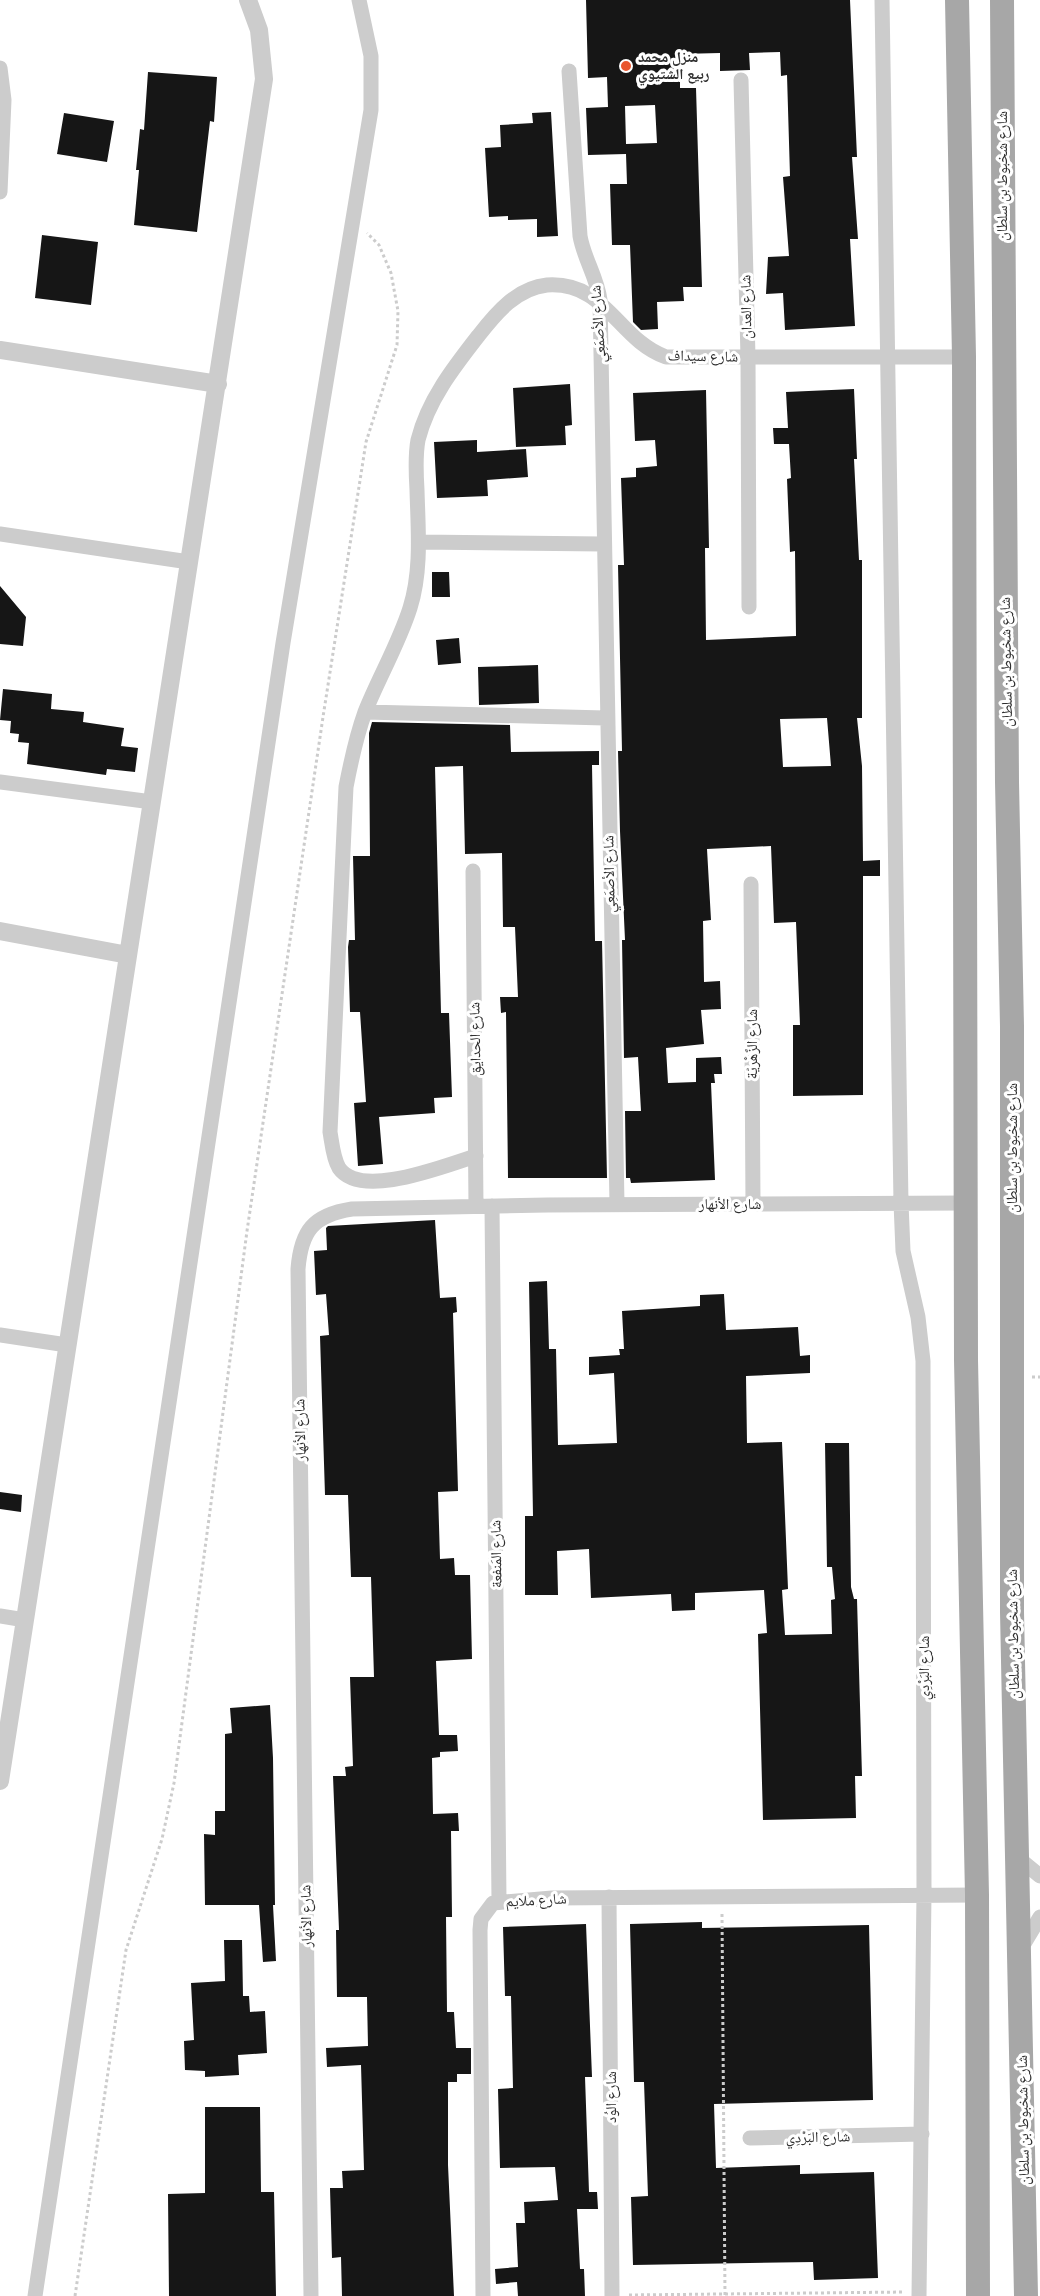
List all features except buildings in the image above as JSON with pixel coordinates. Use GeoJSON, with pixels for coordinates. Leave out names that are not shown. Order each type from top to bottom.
{"type":"FeatureCollection","features":[{"type":"Feature","properties":{"kind":"main road"},"geometry":{"type":"LineString","coordinates":[[957,0],[964,357],[966,1371],[977,1895],[978,2296]]}},
{"type":"Feature","properties":{"kind":"main road","name":"شارع شخبوط بن سلطان"},"geometry":{"type":"LineString","coordinates":[[1002,0],[1007,782],[1012,1026],[1012,1612],[1019,1953],[1032,2230],[1026,2296]]}},
{"type":"Feature","properties":{"kind":"street"},"geometry":{"type":"LineString","coordinates":[[0,1781],[264,80],[259,30],[248,0]]}},
{"type":"Feature","properties":{"kind":"street"},"geometry":{"type":"LineString","coordinates":[[35,2296],[283,643],[371,110],[372,83],[367,28],[359,0]]}},
{"type":"Feature","properties":{"kind":"street","name":"شارع البَرْدِي"},"geometry":{"type":"LineString","coordinates":[[882,0],[901,1203],[903,1251],[918,1317],[923,1361],[924,1894],[919,2294]]}},
{"type":"Feature","properties":{"kind":"street"},"geometry":{"type":"LineString","coordinates":[[0,68],[4,100],[0,192]]}},
{"type":"Feature","properties":{"kind":"street","name":"شارع الأصمَعِي"},"geometry":{"type":"LineString","coordinates":[[569,71],[580,236],[583,253],[598,286],[600,300],[602,544],[617,1204]]}},
{"type":"Feature","properties":{"kind":"street","name":"شارع العدان"},"geometry":{"type":"LineString","coordinates":[[741,80],[749,607]]}},
{"type":"Feature","properties":{"kind":"street","name":"شارع سيداف"},"geometry":{"type":"LineString","coordinates":[[476,1156],[401,1178],[365,1181],[353,1179],[340,1168],[332,1149],[330,1132],[346,787],[353,749],[365,712],[410,609],[417,579],[419,542],[418,442],[426,416],[447,375],[497,312],[520,293],[546,285],[573,288],[600,300],[634,339],[650,351],[666,357],[964,357]]}},
{"type":"Feature","properties":{"kind":"street"},"geometry":{"type":"LineString","coordinates":[[0,350],[218,384]]}},
{"type":"Feature","properties":{"kind":"street"},"geometry":{"type":"LineString","coordinates":[[0,534],[189,562]]}},
{"type":"Feature","properties":{"kind":"street"},"geometry":{"type":"LineString","coordinates":[[419,542],[602,544]]}},
{"type":"Feature","properties":{"kind":"street"},"geometry":{"type":"LineString","coordinates":[[365,712],[606,718]]}},
{"type":"Feature","properties":{"kind":"street"},"geometry":{"type":"LineString","coordinates":[[0,782],[152,802]]}},
{"type":"Feature","properties":{"kind":"street","name":"شارع الحدايق"},"geometry":{"type":"LineString","coordinates":[[473,871],[476,1206]]}},
{"type":"Feature","properties":{"kind":"street","name":"شارع الزَّهْريّة"},"geometry":{"type":"LineString","coordinates":[[751,884],[753,1204]]}},
{"type":"Feature","properties":{"kind":"street"},"geometry":{"type":"LineString","coordinates":[[0,931],[128,955]]}},
{"type":"Feature","properties":{"kind":"street","name":"شارع الأنهار"},"geometry":{"type":"LineString","coordinates":[[311,2296],[300,1252],[313,1224],[337,1211],[476,1206],[966,1203]]}},
{"type":"Feature","properties":{"kind":"street","name":"شارع المَنفعة"},"geometry":{"type":"LineString","coordinates":[[492,1206],[499,1901]]}},
{"type":"Feature","properties":{"kind":"street"},"geometry":{"type":"LineString","coordinates":[[0,1335],[67,1345]]}},
{"type":"Feature","properties":{"kind":"street"},"geometry":{"type":"LineString","coordinates":[[0,1616],[25,1620]]}},
{"type":"Feature","properties":{"kind":"street"},"geometry":{"type":"LineString","coordinates":[[1017,1857],[1040,1876]]}},
{"type":"Feature","properties":{"kind":"street","name":"شارع ملايم"},"geometry":{"type":"LineString","coordinates":[[483,2296],[480,1930],[486,1910],[499,1901],[609,1897],[977,1895]]}},
{"type":"Feature","properties":{"kind":"street","name":"شارع الوُد"},"geometry":{"type":"LineString","coordinates":[[609,1897],[612,2295]]}},
{"type":"Feature","properties":{"kind":"street"},"geometry":{"type":"LineString","coordinates":[[1019,1953],[1040,1917]]}},
{"type":"Feature","properties":{"kind":"street","name":"شارع البَرْدِي"},"geometry":{"type":"LineString","coordinates":[[750,2138],[922,2134]]}},
{"type":"Feature","properties":{"kind":"path"},"geometry":{"type":"LineString","coordinates":[[75,2296],[126,1950],[162,1839],[174,1783],[245,1243],[366,442],[397,345],[398,311],[385,255],[371,236],[351,224]]}},
{"type":"Feature","properties":{"kind":"path"},"geometry":{"type":"LineString","coordinates":[[721,1896],[725,2295]]}},
{"type":"Feature","properties":{"kind":"path"},"geometry":{"type":"LineString","coordinates":[[612,2295],[919,2294]]}},
{"type":"Feature","properties":{"kind":"place","name":"منزل محمد ربيع الشتيوي"},"geometry":{"type":"Point","coordinates":[626,66]}}]}
